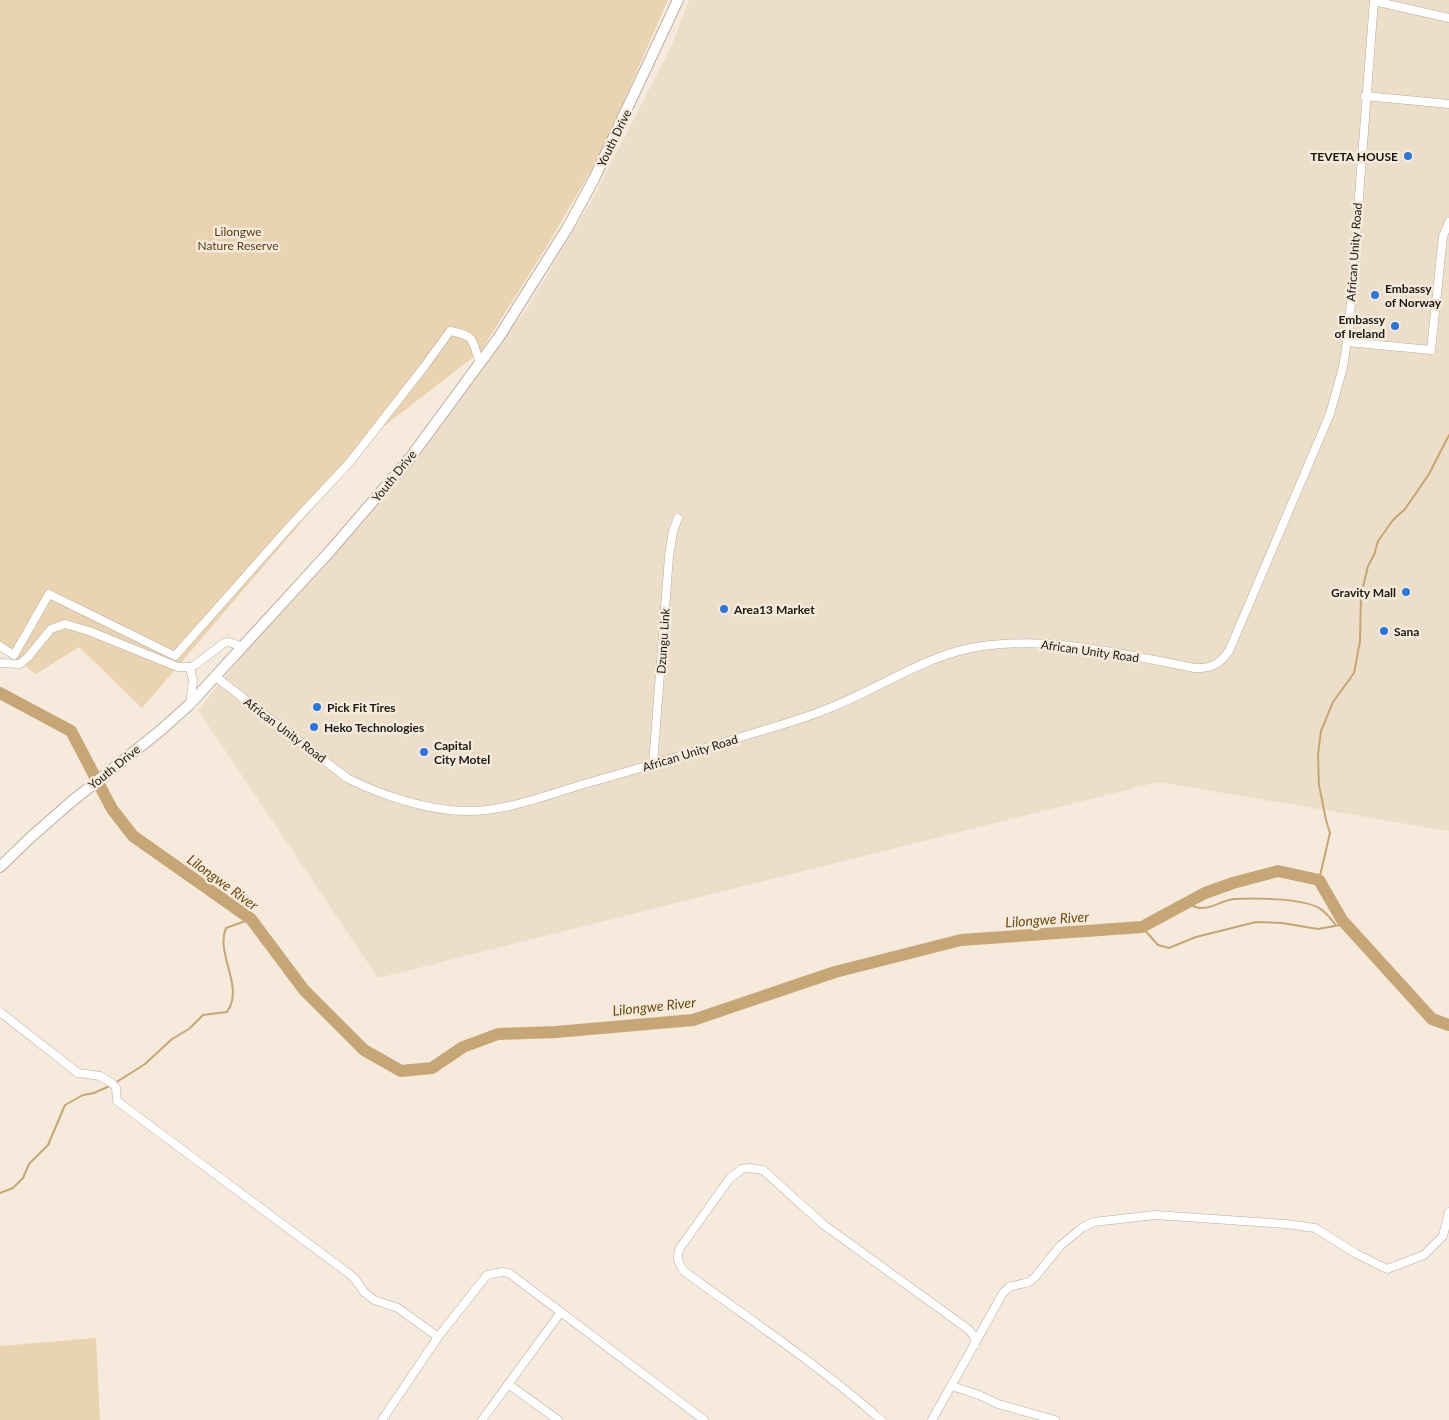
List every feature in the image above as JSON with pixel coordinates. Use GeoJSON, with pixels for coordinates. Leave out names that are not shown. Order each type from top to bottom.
{"type":"FeatureCollection","features":[{"type":"Feature","properties":{"kind":"street","name":"Youth Drive"},"geometry":{"type":"LineString","coordinates":[[0,867],[71,802],[160,731],[190,704],[384,490],[410,458],[499,337],[568,227],[594,179],[678,0]]}},
{"type":"Feature","properties":{"kind":"street"},"geometry":{"type":"LineString","coordinates":[[1374,0],[1449,18]]}},
{"type":"Feature","properties":{"kind":"street","name":"African Unity Road"},"geometry":{"type":"LineString","coordinates":[[216,677],[348,778],[378,793],[437,808],[466,812],[499,808],[654,764],[811,715],[854,698],[937,658],[971,648],[1015,644],[1054,644],[1195,668],[1203,669],[1216,665],[1229,651],[1330,414],[1339,383],[1347,342],[1374,0]]}},
{"type":"Feature","properties":{"kind":"street"},"geometry":{"type":"LineString","coordinates":[[1366,96],[1449,104]]}},
{"type":"Feature","properties":{"kind":"street"},"geometry":{"type":"LineString","coordinates":[[1347,342],[1431,350],[1443,236],[1449,222]]}},
{"type":"Feature","properties":{"kind":"street"},"geometry":{"type":"LineString","coordinates":[[0,646],[14,655],[49,594],[175,656],[291,525],[349,463],[450,331],[470,337],[474,343],[480,363]]}},
{"type":"Feature","properties":{"kind":"street","name":"Dzungu Link"},"geometry":{"type":"LineString","coordinates":[[654,764],[669,556],[673,531],[678,518]]}},
{"type":"Feature","properties":{"kind":"street"},"geometry":{"type":"LineString","coordinates":[[0,663],[20,664],[51,629],[65,624],[89,631],[171,665],[190,667],[224,643],[229,642],[243,647]]}},
{"type":"Feature","properties":{"kind":"street"},"geometry":{"type":"LineString","coordinates":[[190,667],[193,680],[190,704]]}},
{"type":"Feature","properties":{"kind":"street"},"geometry":{"type":"LineString","coordinates":[[0,1012],[78,1073],[100,1076],[113,1084],[116,1087],[117,1101],[348,1273],[364,1292],[374,1300],[398,1308],[438,1337]]}},
{"type":"Feature","properties":{"kind":"street"},"geometry":{"type":"LineString","coordinates":[[881,1420],[840,1384],[713,1293],[680,1266],[678,1254],[680,1248],[735,1173],[749,1168],[763,1170],[824,1225],[968,1329],[974,1336],[975,1344]]}},
{"type":"Feature","properties":{"kind":"street"},"geometry":{"type":"LineString","coordinates":[[932,1420],[1003,1293],[1015,1285],[1029,1282],[1060,1246],[1083,1227],[1094,1222],[1155,1215],[1286,1224],[1315,1228],[1355,1254],[1387,1269],[1424,1255],[1443,1236],[1449,1212]]}},
{"type":"Feature","properties":{"kind":"street"},"geometry":{"type":"LineString","coordinates":[[382,1420],[438,1337],[488,1275],[493,1273],[508,1273],[704,1420]]}},
{"type":"Feature","properties":{"kind":"street"},"geometry":{"type":"LineString","coordinates":[[482,1420],[561,1312]]}},
{"type":"Feature","properties":{"kind":"street"},"geometry":{"type":"LineString","coordinates":[[508,1384],[558,1420]]}},
{"type":"Feature","properties":{"kind":"street"},"geometry":{"type":"LineString","coordinates":[[952,1386],[998,1404],[1055,1420]]}},
{"type":"Feature","properties":{"kind":"shaded area"},"geometry":{"type":"Polygon","coordinates":[[[689,0],[1449,0],[1449,831],[1158,782],[378,978],[198,710],[526,310],[591,202],[671,47],[689,0]]]}},
{"type":"Feature","properties":{"kind":"green space","name":"Lilongwe Nature Reserve"},"geometry":{"type":"Polygon","coordinates":[[[0,0],[668,0],[600,155],[547,246],[481,351],[383,427],[142,708],[79,647],[36,674],[0,648],[0,0]]]}},
{"type":"Feature","properties":{"kind":"green space"},"geometry":{"type":"Polygon","coordinates":[[[96,1338],[100,1420],[0,1420],[0,1346],[96,1338]]]}},
{"type":"Feature","properties":{"kind":"waterway"},"geometry":{"type":"LineString","coordinates":[[1319,880],[1330,833],[1319,785],[1318,754],[1321,731],[1333,702],[1354,673],[1360,641],[1361,595],[1368,566],[1378,541],[1393,520],[1405,509],[1429,474],[1449,435]]}},
{"type":"Feature","properties":{"kind":"waterway","name":"Lilongwe River"},"geometry":{"type":"LineString","coordinates":[[0,693],[71,731],[112,809],[133,836],[251,919],[304,990],[364,1050],[401,1071],[432,1068],[463,1047],[498,1034],[556,1032],[693,1020],[835,972],[961,940],[1142,927],[1205,893],[1278,871],[1319,880],[1342,920],[1432,1019],[1449,1025]]}},
{"type":"Feature","properties":{"kind":"waterway"},"geometry":{"type":"LineString","coordinates":[[1186,903],[1197,908],[1205,908],[1234,899],[1290,900],[1319,908],[1335,924]]}},
{"type":"Feature","properties":{"kind":"waterway"},"geometry":{"type":"LineString","coordinates":[[115,1083],[145,1064],[172,1039],[189,1029],[203,1015],[227,1012],[232,1002],[233,992],[224,949],[226,928],[251,919]]}},
{"type":"Feature","properties":{"kind":"waterway"},"geometry":{"type":"LineString","coordinates":[[1142,927],[1158,945],[1169,948],[1196,937],[1256,922],[1282,923],[1318,929],[1346,924]]}},
{"type":"Feature","properties":{"kind":"waterway"},"geometry":{"type":"LineString","coordinates":[[0,1193],[13,1188],[23,1178],[29,1164],[48,1145],[65,1105],[83,1095],[94,1093],[112,1085]]}},
{"type":"Feature","properties":{"kind":"place","name":"TEVETA HOUSE"},"geometry":{"type":"Point","coordinates":[1408,156]}},
{"type":"Feature","properties":{"kind":"place","name":"Embassy of Norway"},"geometry":{"type":"Point","coordinates":[1375,295]}},
{"type":"Feature","properties":{"kind":"place","name":"Embassy of Ireland"},"geometry":{"type":"Point","coordinates":[1395,326]}},
{"type":"Feature","properties":{"kind":"place","name":"Gravity Mall"},"geometry":{"type":"Point","coordinates":[1406,592]}},
{"type":"Feature","properties":{"kind":"place","name":"Area13 Market"},"geometry":{"type":"Point","coordinates":[724,609]}},
{"type":"Feature","properties":{"kind":"place","name":"Sana"},"geometry":{"type":"Point","coordinates":[1384,631]}},
{"type":"Feature","properties":{"kind":"place","name":"Pick Fit Tires"},"geometry":{"type":"Point","coordinates":[317,707]}},
{"type":"Feature","properties":{"kind":"place","name":"Heko Technologies"},"geometry":{"type":"Point","coordinates":[314,727]}},
{"type":"Feature","properties":{"kind":"place","name":"Capital City Motel"},"geometry":{"type":"Point","coordinates":[424,752]}}]}
